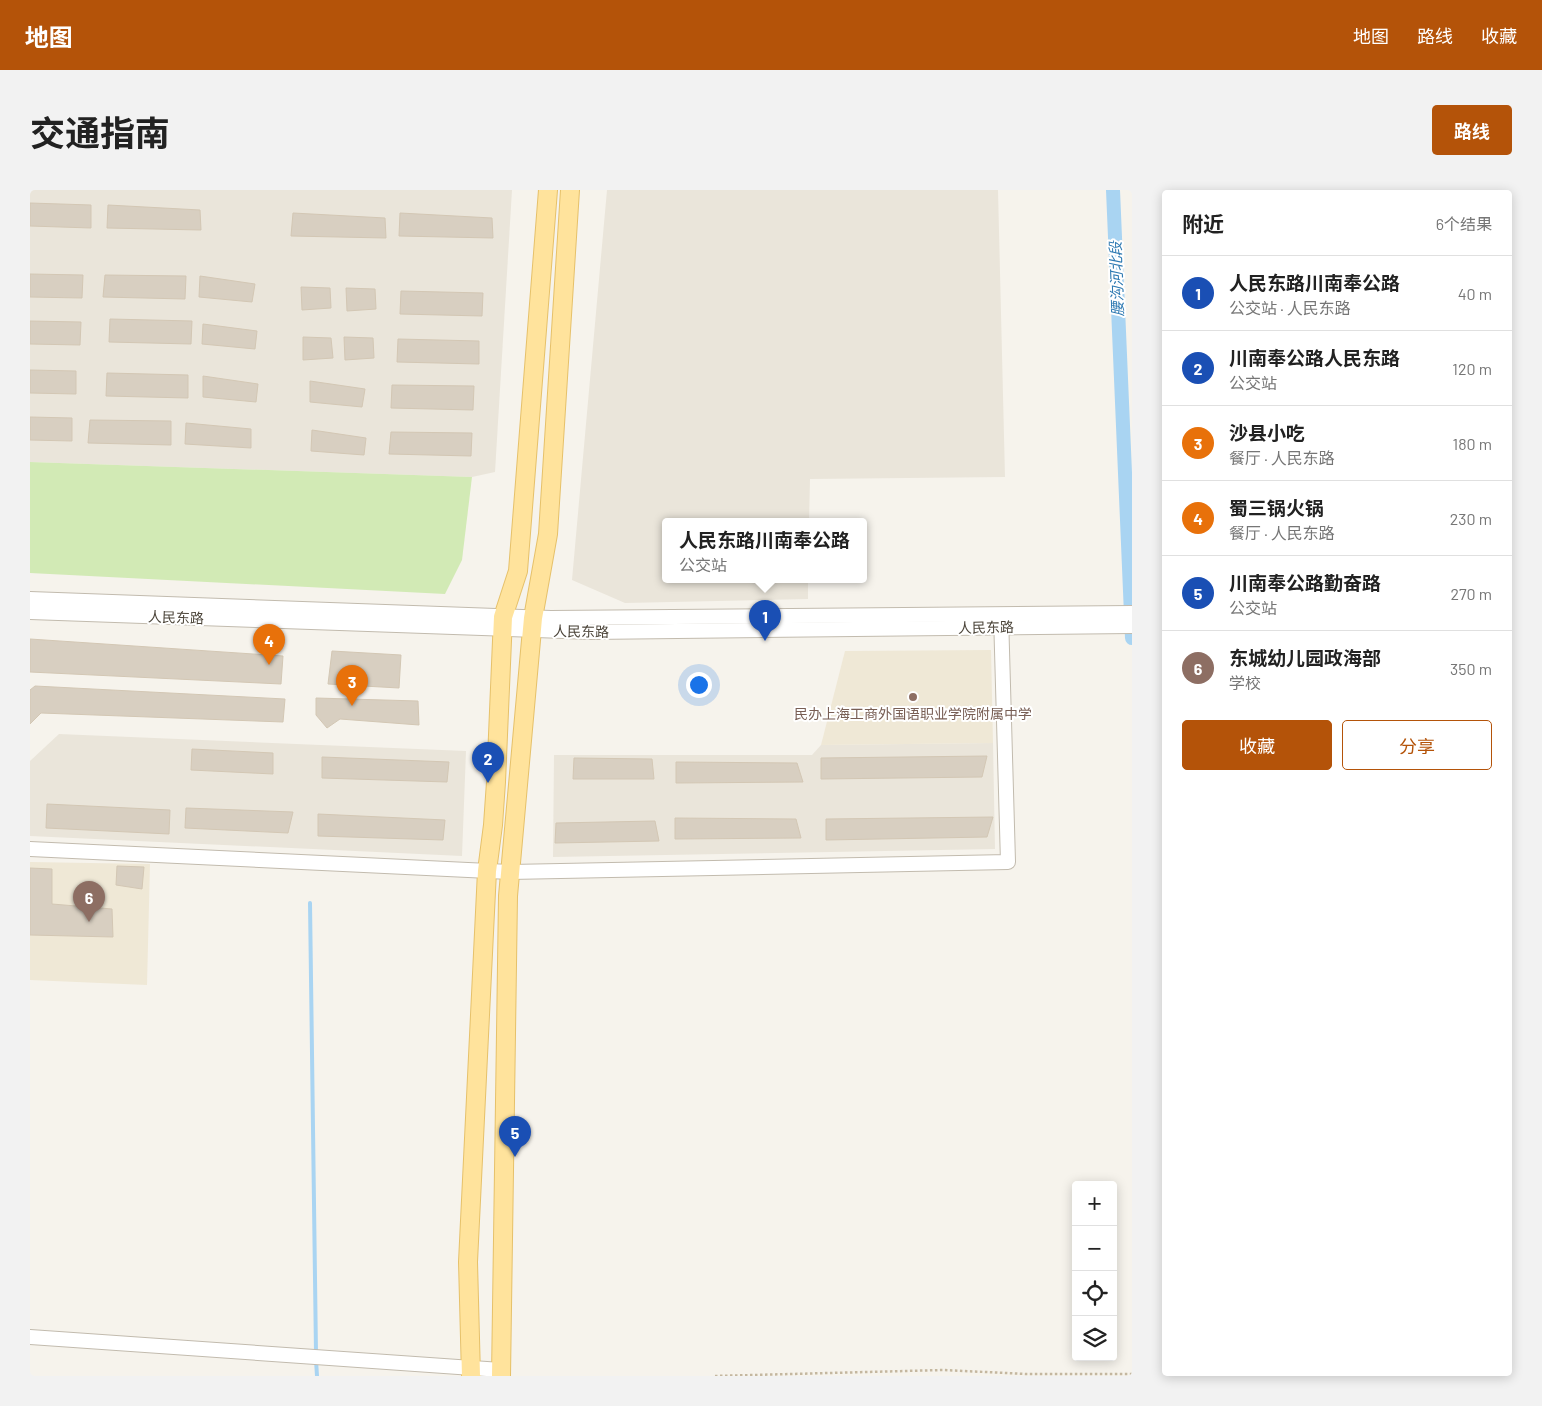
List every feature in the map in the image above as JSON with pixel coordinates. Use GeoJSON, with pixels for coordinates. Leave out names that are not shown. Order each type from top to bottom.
{"type":"FeatureCollection","features":[{"type":"Feature","properties":{"kind":"main road"},"geometry":{"type":"LineString","coordinates":[[471,1371],[468,1262],[487,871],[496,782],[502,623],[518,571],[548,190]]}},
{"type":"Feature","properties":{"kind":"main road"},"geometry":{"type":"LineString","coordinates":[[501,1373],[508,896],[532,624],[548,534],[570,190]]}},
{"type":"Feature","properties":{"kind":"street","name":"人民东路"},"geometry":{"type":"LineString","coordinates":[[30,599],[502,623]]}},
{"type":"Feature","properties":{"kind":"street","name":"人民东路"},"geometry":{"type":"LineString","coordinates":[[30,612],[532,624],[610,632],[1001,621],[1101,620],[1132,626]]}},
{"type":"Feature","properties":{"kind":"street","name":"人民东路"},"geometry":{"type":"LineString","coordinates":[[1101,620],[1132,613]]}},
{"type":"Feature","properties":{"kind":"street"},"geometry":{"type":"LineString","coordinates":[[30,849],[510,872],[1008,862],[1001,621]]}},
{"type":"Feature","properties":{"kind":"street"},"geometry":{"type":"LineString","coordinates":[[30,1337],[355,1359],[501,1373]]}},
{"type":"Feature","properties":{"kind":"path"},"geometry":{"type":"LineString","coordinates":[[715,1376],[943,1370],[1027,1374],[1132,1374]]}},
{"type":"Feature","properties":{"kind":"shaded area"},"geometry":{"type":"Polygon","coordinates":[[[30,190],[512,190],[495,472],[472,477],[30,462],[30,190]]]}},
{"type":"Feature","properties":{"kind":"shaded area"},"geometry":{"type":"Polygon","coordinates":[[[607,190],[998,190],[1005,477],[810,479],[809,518],[662,518],[662,583],[808,583],[808,599],[625,603],[572,580],[607,190]]]}},
{"type":"Feature","properties":{"kind":"shaded area","name":"民办上海工商外国语职业学院附属中学"},"geometry":{"type":"Polygon","coordinates":[[[991,650],[993,743],[821,745],[845,651],[991,650]]]}},
{"type":"Feature","properties":{"kind":"shaded area"},"geometry":{"type":"Polygon","coordinates":[[[59,734],[466,751],[462,856],[30,836],[30,761],[59,734]]]}},
{"type":"Feature","properties":{"kind":"shaded area"},"geometry":{"type":"Polygon","coordinates":[[[993,743],[995,849],[553,857],[554,755],[812,755],[821,745],[993,743]]]}},
{"type":"Feature","properties":{"kind":"shaded area"},"geometry":{"type":"Polygon","coordinates":[[[30,862],[150,864],[147,985],[30,980],[30,862]]]}},
{"type":"Feature","properties":{"kind":"green space"},"geometry":{"type":"Polygon","coordinates":[[[30,462],[472,477],[462,560],[445,594],[30,573],[30,462]]]}},
{"type":"Feature","properties":{"kind":"building"},"geometry":{"type":"Polygon","coordinates":[[[30,203],[91,205],[91,228],[30,226],[30,203]]]}},
{"type":"Feature","properties":{"kind":"building"},"geometry":{"type":"Polygon","coordinates":[[[108,205],[200,210],[201,230],[107,228],[108,205]]]}},
{"type":"Feature","properties":{"kind":"building"},"geometry":{"type":"Polygon","coordinates":[[[293,213],[385,218],[386,238],[291,236],[293,213]]]}},
{"type":"Feature","properties":{"kind":"building"},"geometry":{"type":"Polygon","coordinates":[[[400,213],[492,218],[493,238],[399,236],[400,213]]]}},
{"type":"Feature","properties":{"kind":"building"},"geometry":{"type":"Polygon","coordinates":[[[30,274],[83,275],[82,298],[30,297],[30,274]]]}},
{"type":"Feature","properties":{"kind":"building"},"geometry":{"type":"Polygon","coordinates":[[[105,275],[186,276],[185,299],[103,297],[105,275]]]}},
{"type":"Feature","properties":{"kind":"building"},"geometry":{"type":"Polygon","coordinates":[[[200,276],[255,284],[252,302],[199,297],[200,276]]]}},
{"type":"Feature","properties":{"kind":"building"},"geometry":{"type":"Polygon","coordinates":[[[301,287],[330,288],[331,308],[302,310],[301,287]]]}},
{"type":"Feature","properties":{"kind":"building"},"geometry":{"type":"Polygon","coordinates":[[[346,288],[375,289],[376,309],[347,311],[346,288]]]}},
{"type":"Feature","properties":{"kind":"building"},"geometry":{"type":"Polygon","coordinates":[[[401,291],[483,293],[482,316],[400,314],[401,291]]]}},
{"type":"Feature","properties":{"kind":"building"},"geometry":{"type":"Polygon","coordinates":[[[110,319],[192,321],[191,344],[109,342],[110,319]]]}},
{"type":"Feature","properties":{"kind":"building"},"geometry":{"type":"Polygon","coordinates":[[[30,321],[81,322],[80,345],[30,344],[30,321]]]}},
{"type":"Feature","properties":{"kind":"building"},"geometry":{"type":"Polygon","coordinates":[[[203,324],[257,331],[255,349],[202,344],[203,324]]]}},
{"type":"Feature","properties":{"kind":"building"},"geometry":{"type":"Polygon","coordinates":[[[303,337],[331,338],[333,358],[303,360],[303,337]]]}},
{"type":"Feature","properties":{"kind":"building"},"geometry":{"type":"Polygon","coordinates":[[[344,337],[373,338],[374,358],[345,360],[344,337]]]}},
{"type":"Feature","properties":{"kind":"building"},"geometry":{"type":"Polygon","coordinates":[[[398,339],[479,341],[479,364],[397,362],[398,339]]]}},
{"type":"Feature","properties":{"kind":"building"},"geometry":{"type":"Polygon","coordinates":[[[30,370],[76,371],[76,394],[30,393],[30,370]]]}},
{"type":"Feature","properties":{"kind":"building"},"geometry":{"type":"Polygon","coordinates":[[[107,373],[188,375],[188,398],[106,396],[107,373]]]}},
{"type":"Feature","properties":{"kind":"building"},"geometry":{"type":"Polygon","coordinates":[[[203,376],[258,384],[256,402],[203,397],[203,376]]]}},
{"type":"Feature","properties":{"kind":"building"},"geometry":{"type":"Polygon","coordinates":[[[310,381],[365,389],[362,407],[310,402],[310,381]]]}},
{"type":"Feature","properties":{"kind":"building"},"geometry":{"type":"Polygon","coordinates":[[[392,385],[474,386],[473,410],[391,408],[392,385]]]}},
{"type":"Feature","properties":{"kind":"building"},"geometry":{"type":"Polygon","coordinates":[[[30,417],[72,418],[72,441],[30,440],[30,417]]]}},
{"type":"Feature","properties":{"kind":"building"},"geometry":{"type":"Polygon","coordinates":[[[90,420],[171,421],[171,445],[88,443],[90,420]]]}},
{"type":"Feature","properties":{"kind":"building"},"geometry":{"type":"Polygon","coordinates":[[[186,423],[251,429],[251,448],[185,444],[186,423]]]}},
{"type":"Feature","properties":{"kind":"building"},"geometry":{"type":"Polygon","coordinates":[[[312,430],[366,438],[364,455],[311,451],[312,430]]]}},
{"type":"Feature","properties":{"kind":"building"},"geometry":{"type":"Polygon","coordinates":[[[391,432],[472,433],[471,456],[389,454],[391,432]]]}},
{"type":"Feature","properties":{"kind":"building"},"geometry":{"type":"Polygon","coordinates":[[[30,639],[283,656],[281,684],[30,672],[30,639]]]}},
{"type":"Feature","properties":{"kind":"building"},"geometry":{"type":"Polygon","coordinates":[[[332,651],[401,655],[399,688],[328,684],[332,651]]]}},
{"type":"Feature","properties":{"kind":"building"},"geometry":{"type":"Polygon","coordinates":[[[35,686],[285,699],[283,722],[41,713],[30,724],[30,690],[35,686]]]}},
{"type":"Feature","properties":{"kind":"building"},"geometry":{"type":"Polygon","coordinates":[[[316,698],[418,701],[419,725],[340,719],[327,728],[316,715],[316,698]]]}},
{"type":"Feature","properties":{"kind":"building"},"geometry":{"type":"Polygon","coordinates":[[[192,749],[273,753],[273,774],[191,770],[192,749]]]}},
{"type":"Feature","properties":{"kind":"building"},"geometry":{"type":"Polygon","coordinates":[[[987,756],[982,777],[821,779],[821,758],[987,756]]]}},
{"type":"Feature","properties":{"kind":"building"},"geometry":{"type":"Polygon","coordinates":[[[322,757],[449,762],[447,782],[322,778],[322,757]]]}},
{"type":"Feature","properties":{"kind":"building"},"geometry":{"type":"Polygon","coordinates":[[[574,758],[652,759],[654,779],[573,779],[574,758]]]}},
{"type":"Feature","properties":{"kind":"building"},"geometry":{"type":"Polygon","coordinates":[[[676,762],[797,763],[803,782],[676,783],[676,762]]]}},
{"type":"Feature","properties":{"kind":"building"},"geometry":{"type":"Polygon","coordinates":[[[47,804],[170,810],[169,834],[46,828],[47,804]]]}},
{"type":"Feature","properties":{"kind":"building"},"geometry":{"type":"Polygon","coordinates":[[[186,808],[293,812],[288,833],[185,828],[186,808]]]}},
{"type":"Feature","properties":{"kind":"building"},"geometry":{"type":"Polygon","coordinates":[[[318,814],[445,820],[443,840],[318,836],[318,814]]]}},
{"type":"Feature","properties":{"kind":"building"},"geometry":{"type":"Polygon","coordinates":[[[993,817],[987,837],[826,840],[826,819],[993,817]]]}},
{"type":"Feature","properties":{"kind":"building"},"geometry":{"type":"Polygon","coordinates":[[[675,818],[796,819],[801,838],[675,839],[675,818]]]}},
{"type":"Feature","properties":{"kind":"building"},"geometry":{"type":"Polygon","coordinates":[[[655,821],[659,841],[555,843],[556,823],[655,821]]]}},
{"type":"Feature","properties":{"kind":"building"},"geometry":{"type":"Polygon","coordinates":[[[117,866],[144,867],[142,889],[116,885],[117,866]]]}},
{"type":"Feature","properties":{"kind":"building"},"geometry":{"type":"Polygon","coordinates":[[[30,868],[52,869],[52,904],[112,909],[113,937],[30,935],[30,868]]]}},
{"type":"Feature","properties":{"kind":"waterway","name":"腰沟河北段"},"geometry":{"type":"LineString","coordinates":[[1113,190],[1132,638]]}},
{"type":"Feature","properties":{"kind":"waterway"},"geometry":{"type":"LineString","coordinates":[[310,903],[316,1353]]}},
{"type":"Feature","properties":{"kind":"waterway"},"geometry":{"type":"LineString","coordinates":[[316,1360],[317,1376]]}},
{"type":"Feature","properties":{"kind":"place","name":"人民东路川南奉公路"},"geometry":{"type":"Point","coordinates":[765,641]}},
{"type":"Feature","properties":{"kind":"place","name":"蜀三锅火锅"},"geometry":{"type":"Point","coordinates":[269,665]}},
{"type":"Feature","properties":{"kind":"place","name":"民办上海工商外国语职业学院附属中学"},"geometry":{"type":"Point","coordinates":[913,697]}},
{"type":"Feature","properties":{"kind":"place","name":"沙县小吃"},"geometry":{"type":"Point","coordinates":[352,706]}},
{"type":"Feature","properties":{"kind":"place","name":"川南奉公路人民东路"},"geometry":{"type":"Point","coordinates":[488,783]}},
{"type":"Feature","properties":{"kind":"place","name":"东城幼儿园政海部"},"geometry":{"type":"Point","coordinates":[89,922]}},
{"type":"Feature","properties":{"kind":"place","name":"川南奉公路勤奋路"},"geometry":{"type":"Point","coordinates":[515,1157]}}]}
